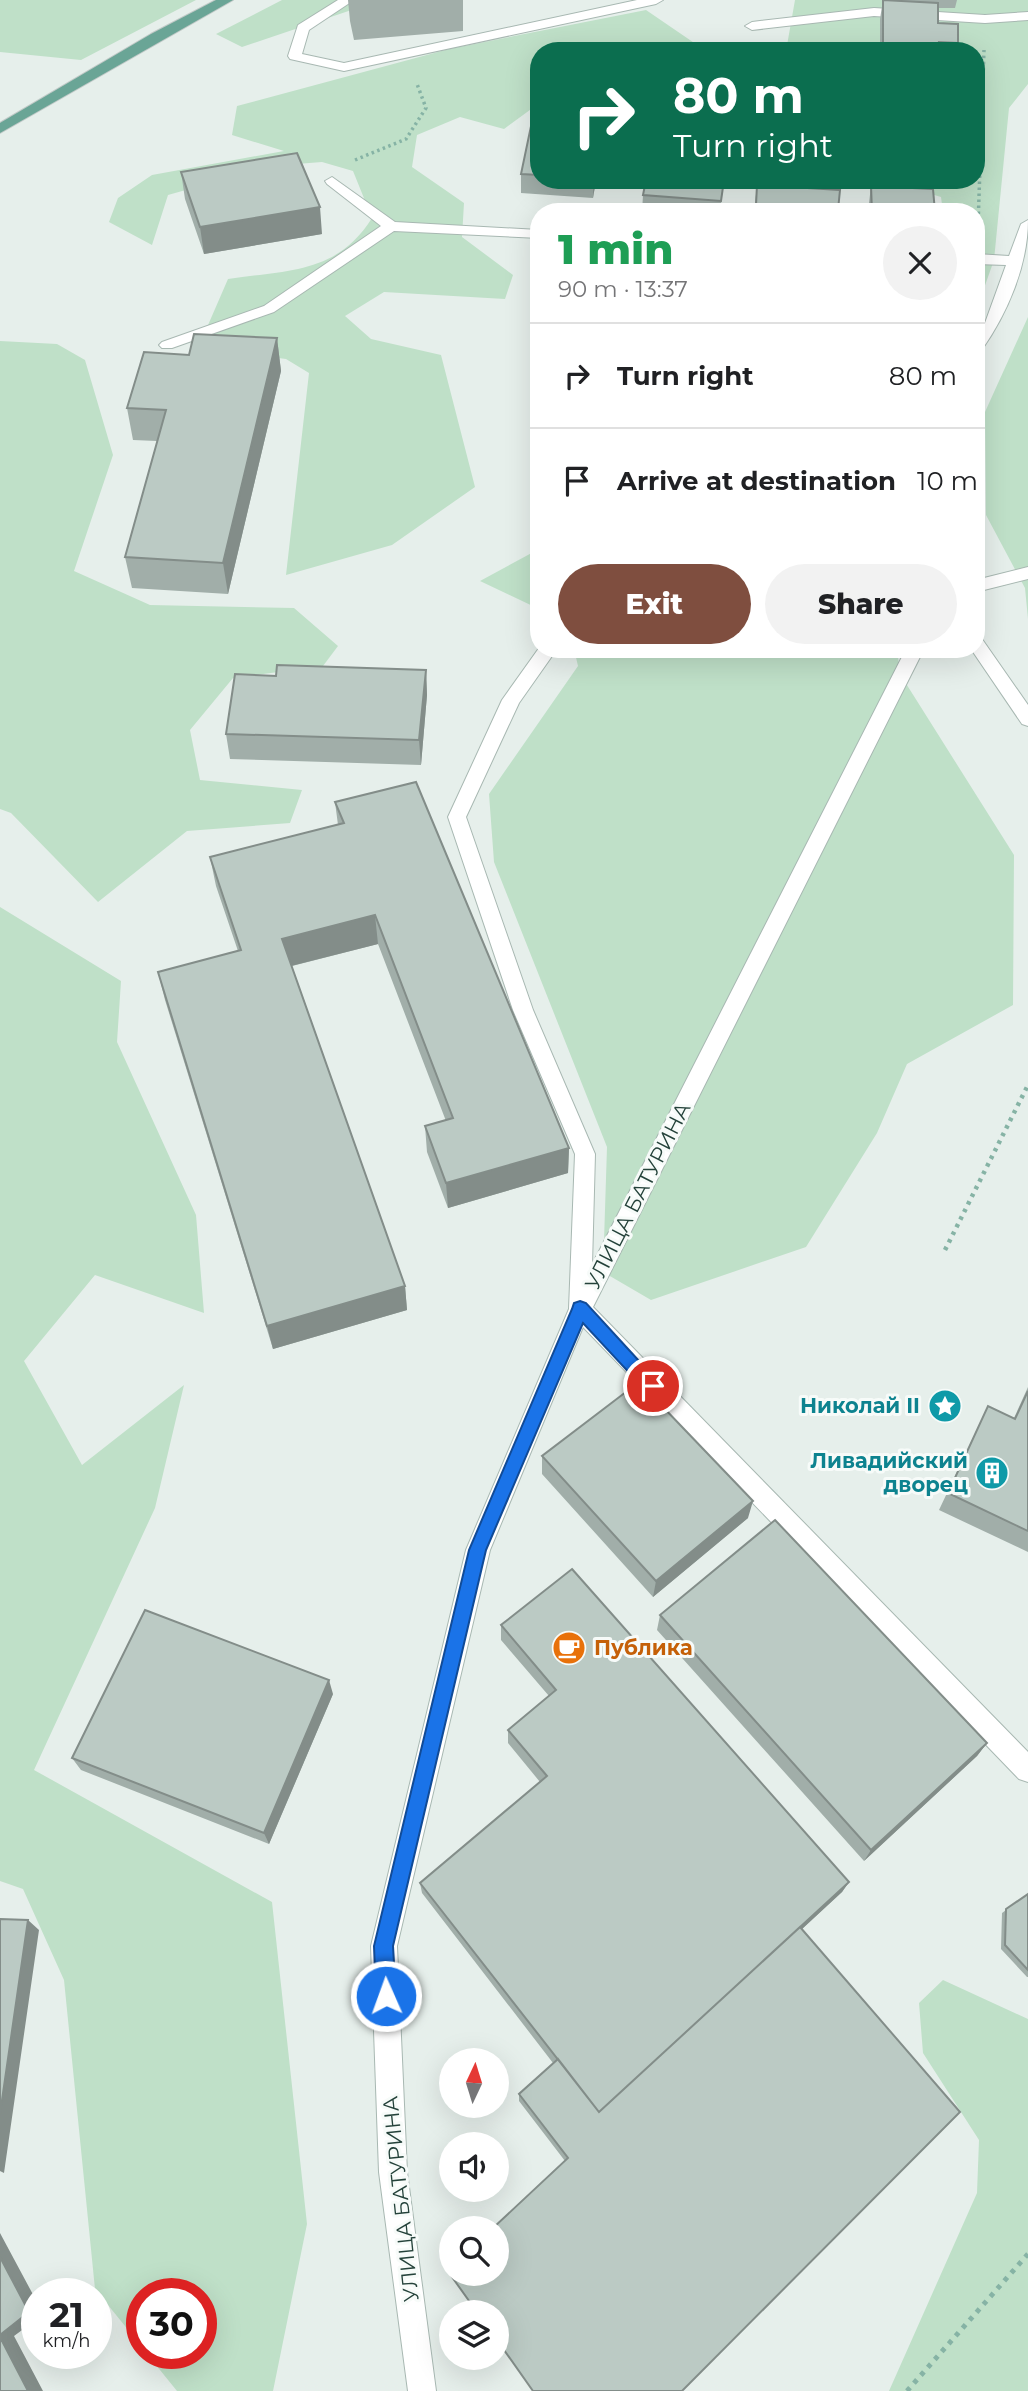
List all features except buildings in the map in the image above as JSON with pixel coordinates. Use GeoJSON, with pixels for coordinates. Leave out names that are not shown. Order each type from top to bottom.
{"type":"FeatureCollection","features":[{"type":"Feature","properties":{"kind":"main road"},"geometry":{"type":"LineString","coordinates":[[0,129],[156,37],[226,0]]}},
{"type":"Feature","properties":{"kind":"street"},"geometry":{"type":"LineString","coordinates":[[347,0],[303,28],[295,56],[344,67],[656,0]]}},
{"type":"Feature","properties":{"kind":"street"},"geometry":{"type":"LineString","coordinates":[[752,26],[874,12],[985,19],[1026,8]]}},
{"type":"Feature","properties":{"kind":"street"},"geometry":{"type":"LineString","coordinates":[[332,181],[391,226],[530,234]]}},
{"type":"Feature","properties":{"kind":"street"},"geometry":{"type":"LineString","coordinates":[[985,335],[993,323],[1028,225]]}},
{"type":"Feature","properties":{"kind":"street"},"geometry":{"type":"LineString","coordinates":[[167,345],[269,309],[391,226]]}},
{"type":"Feature","properties":{"kind":"street"},"geometry":{"type":"LineString","coordinates":[[985,259],[1015,261]]}},
{"type":"Feature","properties":{"kind":"street"},"geometry":{"type":"LineString","coordinates":[[985,584],[1028,573]]}},
{"type":"Feature","properties":{"kind":"street"},"geometry":{"type":"LineString","coordinates":[[985,656],[1028,719]]}},
{"type":"Feature","properties":{"kind":"street"},"geometry":{"type":"LineString","coordinates":[[541,658],[511,700],[457,817],[523,1010],[585,1154],[580,1309],[1028,1770]]}},
{"type":"Feature","properties":{"kind":"street","name":"УЛИЦА БАТУРИНА"},"geometry":{"type":"LineString","coordinates":[[422,2391],[393,2172],[384,1946],[478,1550],[580,1309],[910,658]]}},
{"type":"Feature","properties":{"kind":"path"},"geometry":{"type":"LineString","coordinates":[[984,42],[985,19]]}},
{"type":"Feature","properties":{"kind":"path"},"geometry":{"type":"LineString","coordinates":[[332,181],[351,162],[406,139],[426,108]]}},
{"type":"Feature","properties":{"kind":"path"},"geometry":{"type":"LineString","coordinates":[[945,1250],[1028,1085]]}},
{"type":"Feature","properties":{"kind":"path"},"geometry":{"type":"LineString","coordinates":[[907,2391],[1028,2254]]}},
{"type":"Feature","properties":{"kind":"green space"},"geometry":{"type":"Polygon","coordinates":[[[0,0],[196,0],[81,60],[0,52],[0,0]]]}},
{"type":"Feature","properties":{"kind":"green space"},"geometry":{"type":"Polygon","coordinates":[[[282,0],[381,0],[242,47],[216,34],[282,0]]]}},
{"type":"Feature","properties":{"kind":"green space"},"geometry":{"type":"Polygon","coordinates":[[[795,0],[1028,0],[1028,84],[1009,108],[994,260],[985,285],[985,203],[942,203],[941,197],[914,189],[985,189],[985,42],[788,42],[795,0]]]}},
{"type":"Feature","properties":{"kind":"green space"},"geometry":{"type":"Polygon","coordinates":[[[646,10],[693,42],[530,42],[530,110],[504,129],[460,117],[417,135],[412,167],[464,203],[462,237],[513,275],[505,299],[384,292],[345,316],[371,339],[441,355],[475,487],[392,545],[286,575],[309,373],[286,359],[211,349],[205,332],[228,279],[309,266],[327,260],[358,236],[372,218],[353,171],[322,162],[271,166],[168,195],[152,245],[109,222],[118,198],[152,175],[284,151],[232,135],[237,106],[449,49],[646,10]]]}},
{"type":"Feature","properties":{"kind":"green space"},"geometry":{"type":"Polygon","coordinates":[[[1028,317],[1028,619],[1025,588],[986,515],[985,412],[1028,317]]]}},
{"type":"Feature","properties":{"kind":"green space"},"geometry":{"type":"Polygon","coordinates":[[[0,341],[57,344],[85,360],[113,455],[74,571],[150,605],[294,608],[338,646],[323,666],[233,678],[190,730],[200,780],[302,790],[290,823],[187,831],[98,902],[11,813],[0,809],[0,341]]]}},
{"type":"Feature","properties":{"kind":"green space"},"geometry":{"type":"Polygon","coordinates":[[[530,554],[530,605],[480,581],[530,554]]]}},
{"type":"Feature","properties":{"kind":"green space"},"geometry":{"type":"Polygon","coordinates":[[[576,658],[898,658],[900,674],[1014,855],[1013,1005],[907,1064],[877,1133],[806,1247],[651,1300],[603,1272],[607,1147],[494,862],[489,794],[578,666],[576,658]]]}},
{"type":"Feature","properties":{"kind":"green space"},"geometry":{"type":"Polygon","coordinates":[[[0,907],[121,981],[117,1042],[196,1215],[204,1313],[95,1275],[24,1361],[82,1465],[184,1385],[155,1508],[34,1770],[272,1902],[307,2224],[273,2391],[177,2391],[159,2369],[217,2369],[217,2278],[126,2278],[126,2327],[112,2310],[112,2278],[94,2278],[64,1980],[23,1889],[0,1881],[0,907]]]}},
{"type":"Feature","properties":{"kind":"green space"},"geometry":{"type":"Polygon","coordinates":[[[943,1980],[1028,2019],[1028,2391],[889,2391],[977,2193],[979,2140],[923,2053],[919,2003],[943,1980]]]}},
{"type":"Feature","properties":{"kind":"place","name":"Николай II"},"geometry":{"type":"Point","coordinates":[945,1406]}},
{"type":"Feature","properties":{"kind":"place","name":"Ливадийский дворец"},"geometry":{"type":"Point","coordinates":[992,1473]}},
{"type":"Feature","properties":{"kind":"place","name":"Публика"},"geometry":{"type":"Point","coordinates":[569,1648]}},
{"type":"Feature","properties":{"kind":"route"},"geometry":{"type":"LineString","coordinates":[[386,1996],[384,1946],[478,1550],[580,1309],[653,1386]]}}]}
